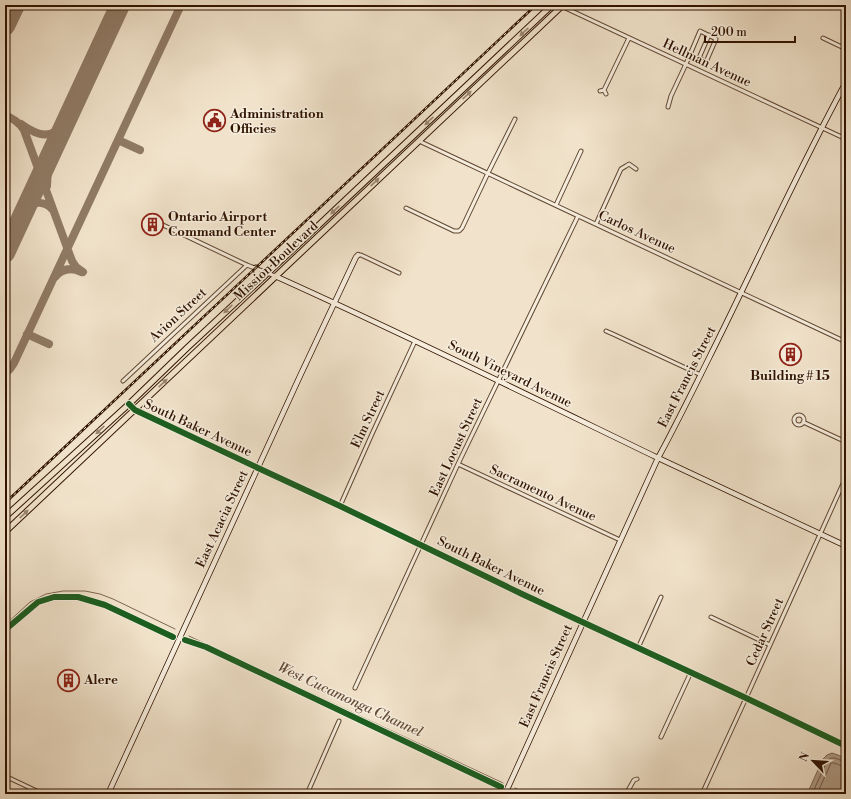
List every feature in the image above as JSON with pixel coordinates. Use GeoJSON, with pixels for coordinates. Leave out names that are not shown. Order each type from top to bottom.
{"type":"FeatureCollection","features":[{"type":"Feature","properties":{"kind":"main road","name":"Mission Boulevard"},"geometry":{"type":"LineString","coordinates":[[5,517],[129,404],[552,5]]}},
{"type":"Feature","properties":{"kind":"main road","name":"Mission Boulevard"},"geometry":{"type":"LineString","coordinates":[[5,532],[561,6]]}},
{"type":"Feature","properties":{"kind":"main road"},"geometry":{"type":"LineString","coordinates":[[256,268],[258,278],[256,283]]}},
{"type":"Feature","properties":{"kind":"street","name":"Hellman Avenue"},"geometry":{"type":"LineString","coordinates":[[561,6],[846,139]]}},
{"type":"Feature","properties":{"kind":"street"},"geometry":{"type":"LineString","coordinates":[[668,107],[671,96],[700,31],[716,39],[706,62],[699,58],[709,36]]}},
{"type":"Feature","properties":{"kind":"street"},"geometry":{"type":"LineString","coordinates":[[604,90],[629,38]]}},
{"type":"Feature","properties":{"kind":"street"},"geometry":{"type":"LineString","coordinates":[[823,38],[846,49]]}},
{"type":"Feature","properties":{"kind":"street","name":"East Francis Street"},"geometry":{"type":"LineString","coordinates":[[505,794],[658,458],[676,426],[821,127],[846,82]]}},
{"type":"Feature","properties":{"kind":"street"},"geometry":{"type":"LineString","coordinates":[[600,91],[604,90]]}},
{"type":"Feature","properties":{"kind":"street"},"geometry":{"type":"LineString","coordinates":[[604,90],[606,94]]}},
{"type":"Feature","properties":{"kind":"street"},"geometry":{"type":"LineString","coordinates":[[406,208],[454,231],[459,231],[462,228],[515,119]]}},
{"type":"Feature","properties":{"kind":"street","name":"Carlos Avenue"},"geometry":{"type":"LineString","coordinates":[[419,141],[846,342]]}},
{"type":"Feature","properties":{"kind":"street"},"geometry":{"type":"LineString","coordinates":[[556,205],[581,151]]}},
{"type":"Feature","properties":{"kind":"street"},"geometry":{"type":"LineString","coordinates":[[596,224],[621,169],[629,164],[636,169]]}},
{"type":"Feature","properties":{"kind":"street","name":"East Locust Street"},"geometry":{"type":"LineString","coordinates":[[355,688],[458,464],[578,216]]}},
{"type":"Feature","properties":{"kind":"street","name":"South Vineyard Avenue"},"geometry":{"type":"LineString","coordinates":[[163,225],[498,380],[658,458],[846,546]]}},
{"type":"Feature","properties":{"kind":"street"},"geometry":{"type":"LineString","coordinates":[[358,255],[399,272]]}},
{"type":"Feature","properties":{"kind":"street","name":"East Acacia Street"},"geometry":{"type":"LineString","coordinates":[[108,794],[334,303],[358,255]]}},
{"type":"Feature","properties":{"kind":"street","name":"Avion Street"},"geometry":{"type":"LineString","coordinates":[[123,381],[247,265]]}},
{"type":"Feature","properties":{"kind":"street"},"geometry":{"type":"LineString","coordinates":[[606,332],[701,375]]}},
{"type":"Feature","properties":{"kind":"street","name":"Elm Street"},"geometry":{"type":"LineString","coordinates":[[340,506],[415,341]]}},
{"type":"Feature","properties":{"kind":"street","name":"South Baker Avenue"},"geometry":{"type":"LineString","coordinates":[[129,404],[135,410],[340,506],[610,636],[691,672],[846,746]]}},
{"type":"Feature","properties":{"kind":"street"},"geometry":{"type":"LineString","coordinates":[[803,422],[846,442]]}},
{"type":"Feature","properties":{"kind":"street","name":"Sacramento Avenue"},"geometry":{"type":"LineString","coordinates":[[458,464],[620,540]]}},
{"type":"Feature","properties":{"kind":"street","name":"Cedar Street"},"geometry":{"type":"LineString","coordinates":[[702,794],[846,477]]}},
{"type":"Feature","properties":{"kind":"street"},"geometry":{"type":"LineString","coordinates":[[638,648],[661,597]]}},
{"type":"Feature","properties":{"kind":"street"},"geometry":{"type":"LineString","coordinates":[[711,617],[770,645]]}},
{"type":"Feature","properties":{"kind":"street"},"geometry":{"type":"LineString","coordinates":[[661,737],[691,672]]}},
{"type":"Feature","properties":{"kind":"street"},"geometry":{"type":"LineString","coordinates":[[307,794],[339,721]]}},
{"type":"Feature","properties":{"kind":"street"},"geometry":{"type":"LineString","coordinates":[[5,776],[43,794]]}},
{"type":"Feature","properties":{"kind":"street"},"geometry":{"type":"LineString","coordinates":[[626,794],[634,780],[637,779]]}},
{"type":"Feature","properties":{"kind":"water"},"geometry":{"type":"Polygon","coordinates":[[[832,753],[846,759],[846,794],[807,794],[823,759],[832,753]]]}},
{"type":"Feature","properties":{"kind":"waterway","name":"West Cucamonga Channel"},"geometry":{"type":"LineString","coordinates":[[5,625],[30,602],[46,594],[63,591],[85,591],[100,594],[113,599],[175,629]]}},
{"type":"Feature","properties":{"kind":"waterway","name":"West Cucamonga Channel"},"geometry":{"type":"LineString","coordinates":[[189,636],[503,783]]}},
{"type":"Feature","properties":{"kind":"waterway","name":"West Cucamonga Channel"},"geometry":{"type":"LineString","coordinates":[[515,788],[527,794]]}},
{"type":"Feature","properties":{"kind":"taxiway"},"geometry":{"type":"LineString","coordinates":[[5,374],[14,363],[181,5]]}},
{"type":"Feature","properties":{"kind":"taxiway"},"geometry":{"type":"LineString","coordinates":[[5,115],[13,119],[24,130],[72,261],[76,267],[83,272]]}},
{"type":"Feature","properties":{"kind":"taxiway"},"geometry":{"type":"LineString","coordinates":[[21,124],[39,134],[50,134],[61,127],[66,121]]}},
{"type":"Feature","properties":{"kind":"taxiway"},"geometry":{"type":"LineString","coordinates":[[118,140],[140,150]]}},
{"type":"Feature","properties":{"kind":"taxiway"},"geometry":{"type":"LineString","coordinates":[[47,186],[48,167],[51,153]]}},
{"type":"Feature","properties":{"kind":"taxiway"},"geometry":{"type":"LineString","coordinates":[[25,210],[36,203],[43,203],[53,210]]}},
{"type":"Feature","properties":{"kind":"taxiway"},"geometry":{"type":"LineString","coordinates":[[55,277],[61,272],[70,269],[81,272]]}},
{"type":"Feature","properties":{"kind":"taxiway"},"geometry":{"type":"LineString","coordinates":[[27,334],[49,344]]}},
{"type":"Feature","properties":{"kind":"runway"},"geometry":{"type":"LineString","coordinates":[[5,26],[15,5]]}},
{"type":"Feature","properties":{"kind":"runway"},"geometry":{"type":"LineString","coordinates":[[5,253],[120,5]]}},
{"type":"Feature","properties":{"kind":"railway"},"geometry":{"type":"LineString","coordinates":[[5,503],[536,5]]}},
{"type":"Feature","properties":{"kind":"marked path"},"geometry":{"type":"LineString","coordinates":[[512,792],[516,794]]}},
{"type":"Feature","properties":{"kind":"cycle path"},"geometry":{"type":"LineString","coordinates":[[129,404],[135,410],[846,746]]}},
{"type":"Feature","properties":{"kind":"cycle path"},"geometry":{"type":"LineString","coordinates":[[5,630],[38,602],[54,597],[78,597],[105,605],[173,637]]}},
{"type":"Feature","properties":{"kind":"cycle path"},"geometry":{"type":"LineString","coordinates":[[185,640],[206,647],[501,787]]}},
{"type":"Feature","properties":{"kind":"place","name":"Administration Officies"},"geometry":{"type":"Point","coordinates":[215,121]}},
{"type":"Feature","properties":{"kind":"place","name":"Ontario Airport Command Center"},"geometry":{"type":"Point","coordinates":[152,224]}},
{"type":"Feature","properties":{"kind":"place","name":"Building # 15"},"geometry":{"type":"Point","coordinates":[790,354]}},
{"type":"Feature","properties":{"kind":"place","name":"Alere"},"geometry":{"type":"Point","coordinates":[69,680]}}]}
